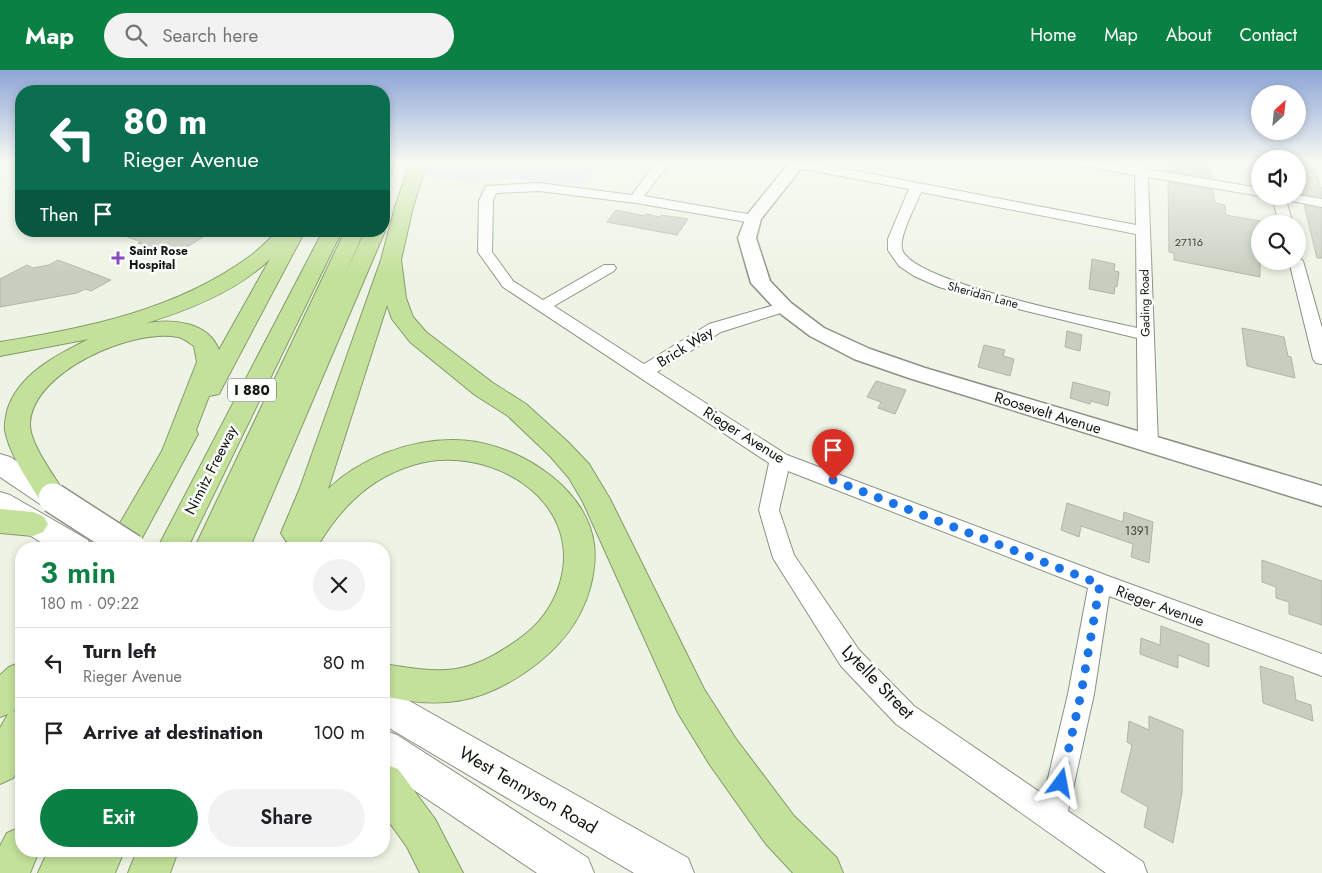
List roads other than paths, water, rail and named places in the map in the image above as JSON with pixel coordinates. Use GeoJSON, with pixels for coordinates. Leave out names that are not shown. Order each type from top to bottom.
{"type":"FeatureCollection","features":[{"type":"Feature","properties":{"kind":"highway"},"geometry":{"type":"LineString","coordinates":[[293,542],[314,488],[391,260],[407,199]]}},
{"type":"Feature","properties":{"kind":"highway"},"geometry":{"type":"LineString","coordinates":[[0,349],[46,342],[131,320],[207,292],[248,268],[270,252],[284,237]]}},
{"type":"Feature","properties":{"kind":"highway"},"geometry":{"type":"LineString","coordinates":[[124,542],[293,237]]}},
{"type":"Feature","properties":{"kind":"highway","name":"Nimitz Freeway"},"geometry":{"type":"LineString","coordinates":[[176,542],[330,237]]}},
{"type":"Feature","properties":{"kind":"highway","name":"I 880"},"geometry":{"type":"LineString","coordinates":[[211,542],[352,237]]}},
{"type":"Feature","properties":{"kind":"highway","name":"I 880"},"geometry":{"type":"LineString","coordinates":[[237,542],[372,237]]}},
{"type":"Feature","properties":{"kind":"highway"},"geometry":{"type":"LineString","coordinates":[[391,260],[395,298],[403,320],[418,337],[484,389],[516,410],[579,470],[596,499],[696,708],[723,752],[780,830],[822,873]]}},
{"type":"Feature","properties":{"kind":"highway"},"geometry":{"type":"LineString","coordinates":[[53,498],[19,435],[17,421],[25,396],[47,373],[67,358],[88,347],[125,334],[157,329],[176,329],[188,332],[199,336],[204,341],[208,350],[209,362],[176,451]]}},
{"type":"Feature","properties":{"kind":"highway"},"geometry":{"type":"LineString","coordinates":[[304,542],[318,518],[352,484],[387,464],[406,457],[440,451],[464,450],[500,459],[518,467],[549,487],[570,515],[577,530],[581,549],[581,568],[569,603],[559,622],[547,636],[512,663],[466,685],[440,689],[412,687],[390,682]]}},
{"type":"Feature","properties":{"kind":"highway"},"geometry":{"type":"LineString","coordinates":[[0,521],[33,524]]}},
{"type":"Feature","properties":{"kind":"highway"},"geometry":{"type":"LineString","coordinates":[[0,700],[15,684]]}},
{"type":"Feature","properties":{"kind":"highway"},"geometry":{"type":"LineString","coordinates":[[0,765],[15,737]]}},
{"type":"Feature","properties":{"kind":"highway"},"geometry":{"type":"LineString","coordinates":[[390,791],[421,833],[442,873]]}},
{"type":"Feature","properties":{"kind":"highway"},"geometry":{"type":"LineString","coordinates":[[8,873],[16,857]]}},
{"type":"Feature","properties":{"kind":"highway"},"geometry":{"type":"LineString","coordinates":[[59,873],[66,857]]}},
{"type":"Feature","properties":{"kind":"highway"},"geometry":{"type":"LineString","coordinates":[[94,873],[101,857]]}},
{"type":"Feature","properties":{"kind":"highway"},"geometry":{"type":"LineString","coordinates":[[150,873],[156,857]]}},
{"type":"Feature","properties":{"kind":"main road"},"geometry":{"type":"LineString","coordinates":[[0,464],[121,542]]}},
{"type":"Feature","properties":{"kind":"main road"},"geometry":{"type":"LineString","coordinates":[[0,503],[65,542]]}},
{"type":"Feature","properties":{"kind":"main road","name":"West Tennyson Road"},"geometry":{"type":"LineString","coordinates":[[390,709],[673,873]]}},
{"type":"Feature","properties":{"kind":"main road"},"geometry":{"type":"LineString","coordinates":[[390,752],[573,873]]}},
{"type":"Feature","properties":{"kind":"street","name":"Rieger Avenue"},"geometry":{"type":"LineString","coordinates":[[487,199],[485,252],[508,284],[780,460],[1100,584],[1322,666]]}},
{"type":"Feature","properties":{"kind":"street"},"geometry":{"type":"LineString","coordinates":[[639,199],[753,219],[767,199]]}},
{"type":"Feature","properties":{"kind":"street","name":"Sheridan Lane"},"geometry":{"type":"LineString","coordinates":[[911,199],[895,239],[895,250],[904,263],[919,273],[944,284],[1004,301],[1146,335]]}},
{"type":"Feature","properties":{"kind":"street"},"geometry":{"type":"LineString","coordinates":[[977,199],[1144,231]]}},
{"type":"Feature","properties":{"kind":"street","name":"Gading Road"},"geometry":{"type":"LineString","coordinates":[[1143,199],[1148,444]]}},
{"type":"Feature","properties":{"kind":"street"},"geometry":{"type":"LineString","coordinates":[[1306,200],[1322,203]]}},
{"type":"Feature","properties":{"kind":"street","name":"Roosevelt Avenue"},"geometry":{"type":"LineString","coordinates":[[753,219],[747,238],[761,283],[784,307],[818,332],[862,354],[917,373],[1322,496]]}},
{"type":"Feature","properties":{"kind":"street"},"geometry":{"type":"LineString","coordinates":[[543,306],[609,268]]}},
{"type":"Feature","properties":{"kind":"street"},"geometry":{"type":"LineString","coordinates":[[1298,270],[1322,360]]}},
{"type":"Feature","properties":{"kind":"street","name":"Brick Way"},"geometry":{"type":"LineString","coordinates":[[644,372],[715,328],[784,307]]}},
{"type":"Feature","properties":{"kind":"street","name":"Lytelle Street"},"geometry":{"type":"LineString","coordinates":[[780,460],[769,510],[784,558],[850,658],[905,715],[1132,873]]}},
{"type":"Feature","properties":{"kind":"street"},"geometry":{"type":"LineString","coordinates":[[1052,819],[1081,694],[1100,584]]}},
{"type":"Feature","properties":{"kind":"place","name":"Saint Rose Hospital"},"geometry":{"type":"Point","coordinates":[118,258]}}]}
